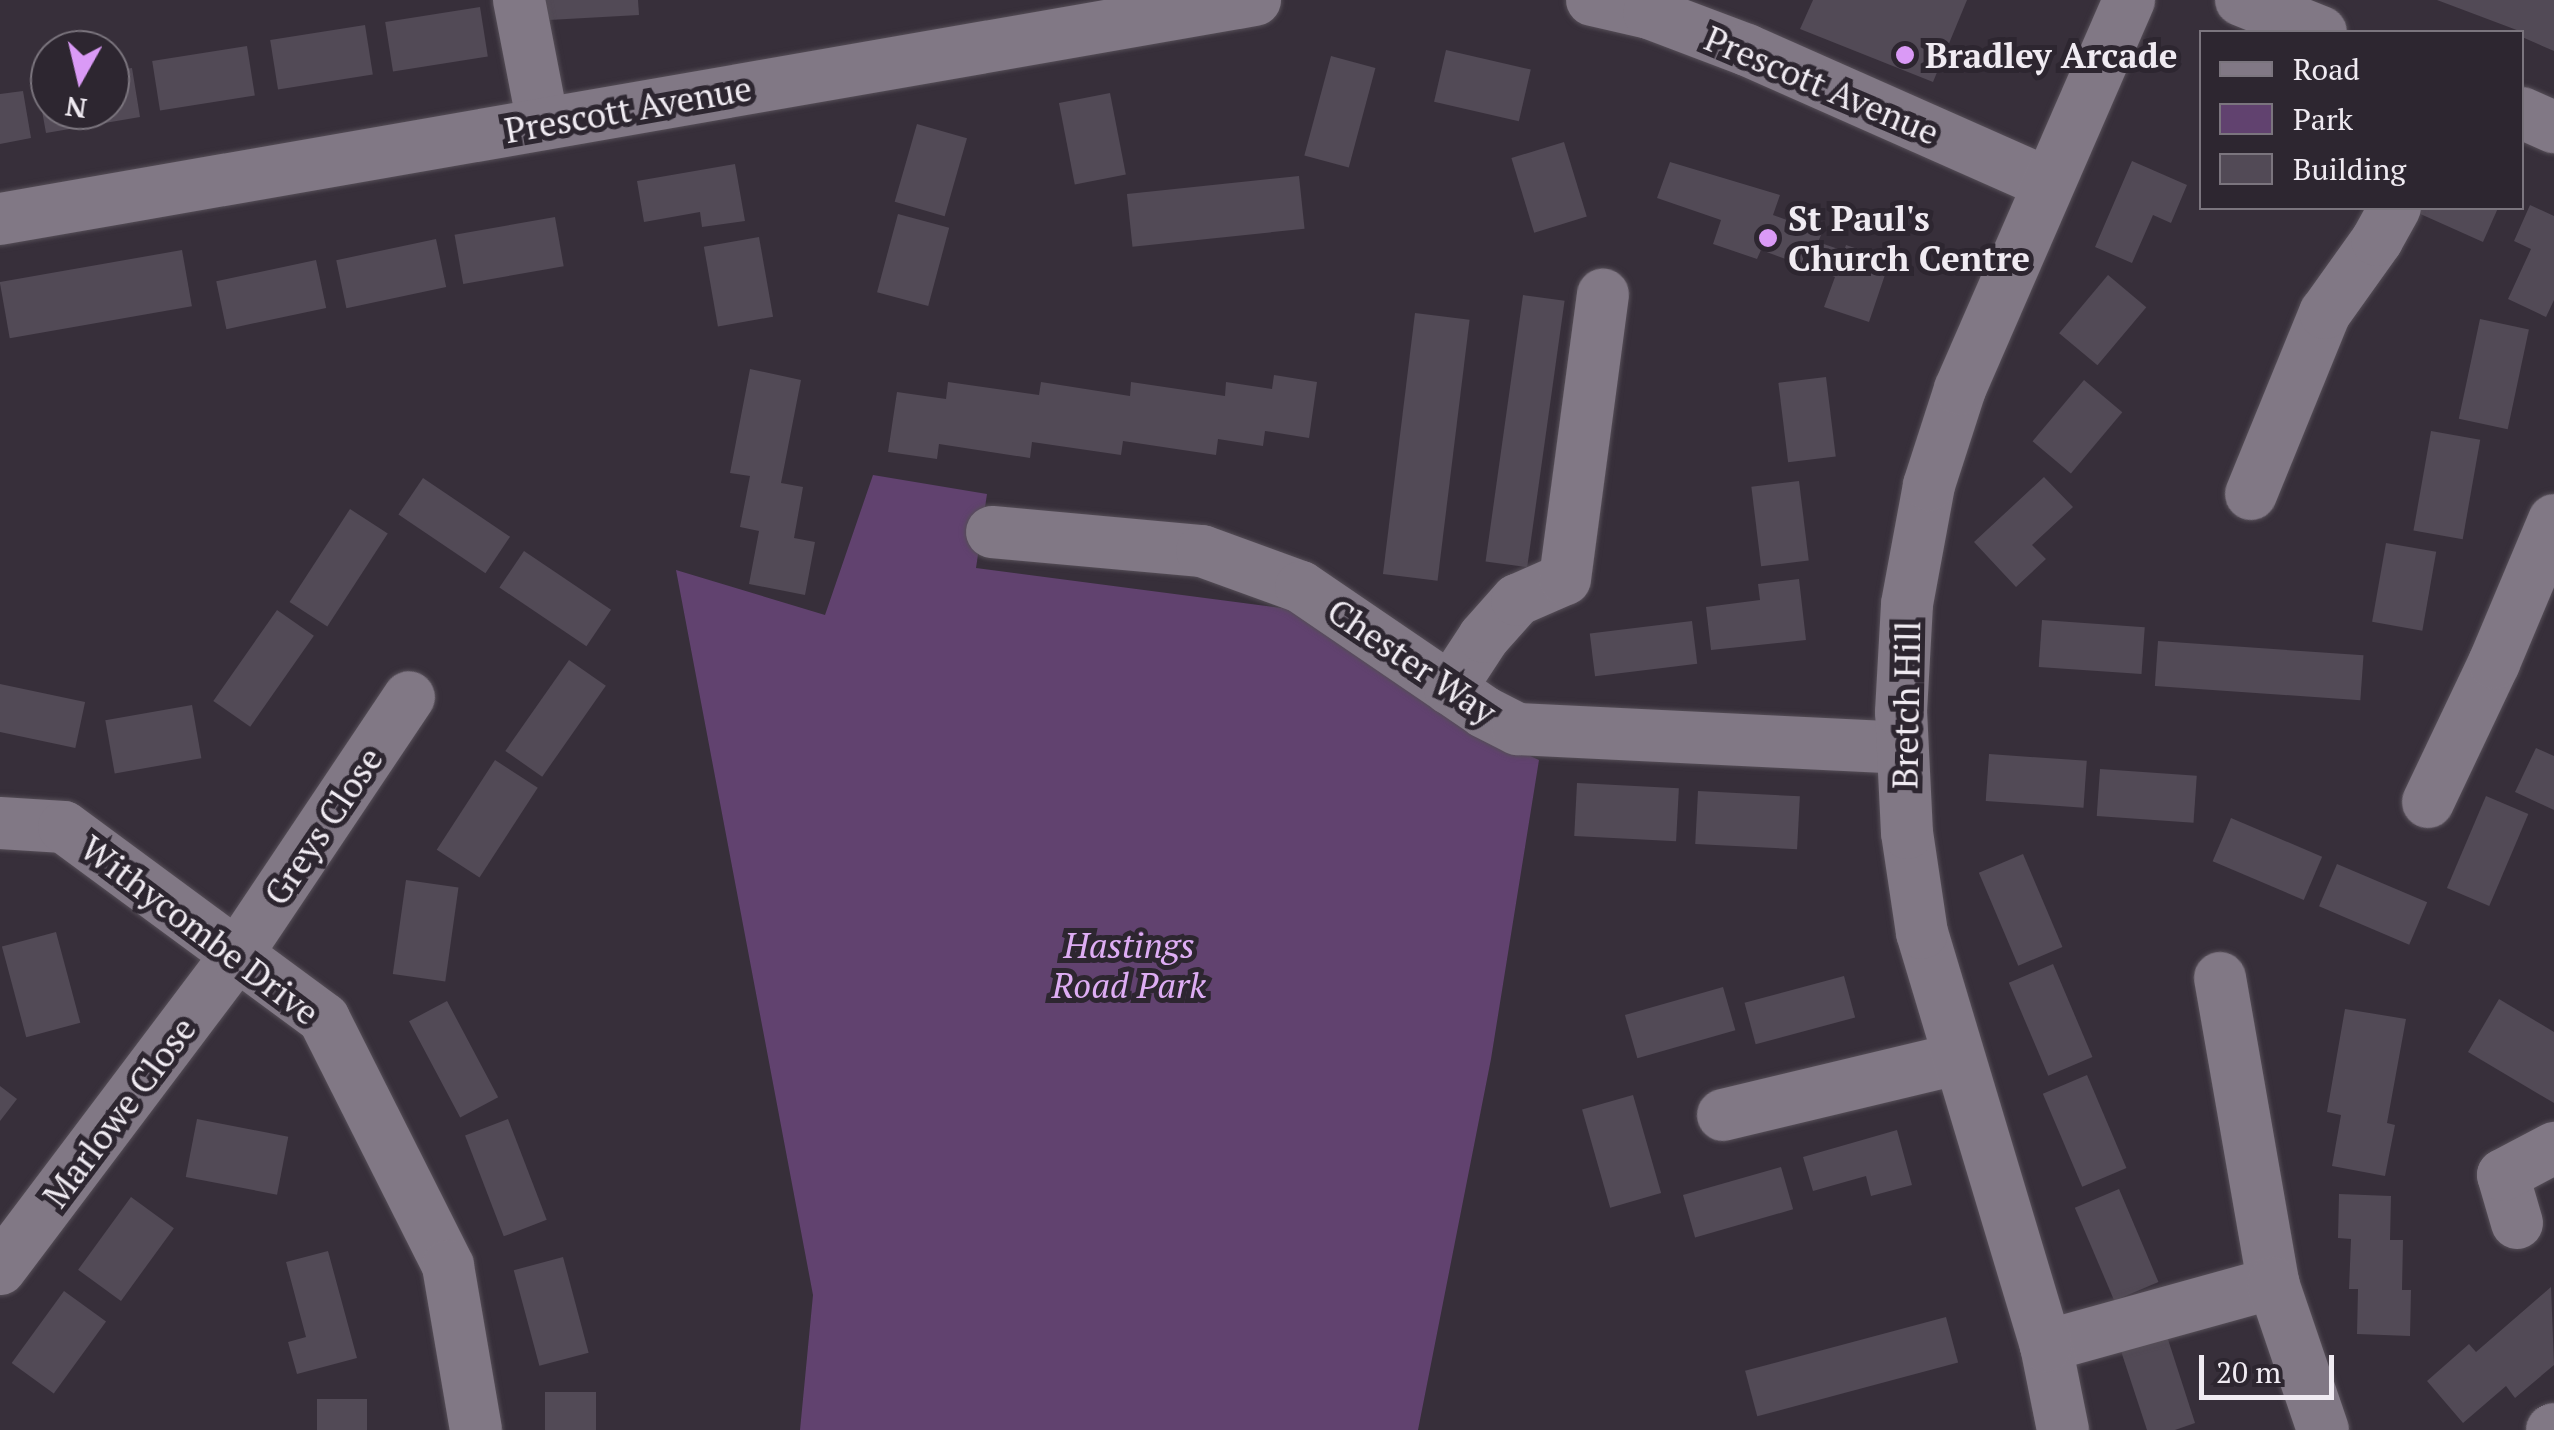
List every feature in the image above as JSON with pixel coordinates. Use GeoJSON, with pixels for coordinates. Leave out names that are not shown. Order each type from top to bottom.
{"type":"FeatureCollection","features":[{"type":"Feature","properties":{"kind":"street"},"geometry":{"type":"LineString","coordinates":[[519,0],[543,124]]}},
{"type":"Feature","properties":{"kind":"street","name":"Prescott Avenue"},"geometry":{"type":"LineString","coordinates":[[0,219],[1255,0]]}},
{"type":"Feature","properties":{"kind":"street","name":"Prescott Avenue"},"geometry":{"type":"LineString","coordinates":[[1592,0],[1649,13],[1747,50],[2047,184]]}},
{"type":"Feature","properties":{"kind":"street","name":"Bretch Hill"},"geometry":{"type":"LineString","coordinates":[[2063,1430],[2046,1346],[1922,932],[1900,748],[1907,604],[1929,485],[1960,389],[2129,0]]}},
{"type":"Feature","properties":{"kind":"street"},"geometry":{"type":"LineString","coordinates":[[2241,0],[2316,30]]}},
{"type":"Feature","properties":{"kind":"street"},"geometry":{"type":"LineString","coordinates":[[2524,115],[2554,127]]}},
{"type":"Feature","properties":{"kind":"street"},"geometry":{"type":"LineString","coordinates":[[2251,494],[2324,313],[2378,240],[2393,210]]}},
{"type":"Feature","properties":{"kind":"street"},"geometry":{"type":"LineString","coordinates":[[1450,689],[1484,636],[1517,600],[1565,580],[1603,295]]}},
{"type":"Feature","properties":{"kind":"street"},"geometry":{"type":"LineString","coordinates":[[2428,802],[2480,696],[2554,520]]}},
{"type":"Feature","properties":{"kind":"street","name":"Chester Way"},"geometry":{"type":"LineString","coordinates":[[992,532],[1202,551],[1301,587],[1450,689],[1518,729],[1550,734],[1900,748]]}},
{"type":"Feature","properties":{"kind":"street","name":"Greys Close"},"geometry":{"type":"LineString","coordinates":[[237,954],[409,697]]}},
{"type":"Feature","properties":{"kind":"street","name":"Withycombe Drive"},"geometry":{"type":"LineString","coordinates":[[0,823],[64,827],[324,1018],[448,1266],[476,1430]]}},
{"type":"Feature","properties":{"kind":"street","name":"Marlowe Close"},"geometry":{"type":"LineString","coordinates":[[0,1269],[237,954]]}},
{"type":"Feature","properties":{"kind":"street"},"geometry":{"type":"LineString","coordinates":[[2220,978],[2273,1283],[2322,1430]]}},
{"type":"Feature","properties":{"kind":"street"},"geometry":{"type":"LineString","coordinates":[[1722,1115],[1958,1060]]}},
{"type":"Feature","properties":{"kind":"street"},"geometry":{"type":"LineString","coordinates":[[2517,1223],[2503,1175],[2554,1148]]}},
{"type":"Feature","properties":{"kind":"street"},"geometry":{"type":"LineString","coordinates":[[2046,1346],[2273,1283]]}},
{"type":"Feature","properties":{"kind":"green space","name":"Hastings Road Park"},"geometry":{"type":"Polygon","coordinates":[[[873,475],[987,494],[976,568],[1289,609],[1454,722],[1539,760],[1491,1059],[1418,1430],[800,1430],[813,1295],[676,570],[825,615],[873,475]]]}},
{"type":"Feature","properties":{"kind":"building"},"geometry":{"type":"Polygon","coordinates":[[[530,0],[638,0],[639,15],[531,21],[530,0]]]}},
{"type":"Feature","properties":{"kind":"building","name":"Bradley Arcade"},"geometry":{"type":"Polygon","coordinates":[[[1813,0],[1967,0],[1933,82],[1800,29],[1813,0]]]}},
{"type":"Feature","properties":{"kind":"building"},"geometry":{"type":"Polygon","coordinates":[[[2437,0],[2554,0],[2554,51],[2524,38],[2524,30],[2437,0]]]}},
{"type":"Feature","properties":{"kind":"building"},"geometry":{"type":"Polygon","coordinates":[[[480,7],[488,56],[393,71],[385,22],[480,7]]]}},
{"type":"Feature","properties":{"kind":"building"},"geometry":{"type":"Polygon","coordinates":[[[365,25],[373,74],[278,89],[270,40],[365,25]]]}},
{"type":"Feature","properties":{"kind":"building"},"geometry":{"type":"Polygon","coordinates":[[[247,46],[255,95],[160,110],[152,61],[247,46]]]}},
{"type":"Feature","properties":{"kind":"building"},"geometry":{"type":"Polygon","coordinates":[[[1446,50],[1531,70],[1519,121],[1434,102],[1446,50]]]}},
{"type":"Feature","properties":{"kind":"building"},"geometry":{"type":"Polygon","coordinates":[[[1331,56],[1375,68],[1349,167],[1304,155],[1331,56]]]}},
{"type":"Feature","properties":{"kind":"building"},"geometry":{"type":"Polygon","coordinates":[[[130,68],[140,117],[130,119],[130,68]]]}},
{"type":"Feature","properties":{"kind":"building"},"geometry":{"type":"Polygon","coordinates":[[[23,91],[31,138],[0,144],[0,94],[23,91]]]}},
{"type":"Feature","properties":{"kind":"building"},"geometry":{"type":"Polygon","coordinates":[[[1110,93],[1126,174],[1075,184],[1059,103],[1110,93]]]}},
{"type":"Feature","properties":{"kind":"building"},"geometry":{"type":"Polygon","coordinates":[[[917,124],[967,138],[945,216],[895,202],[917,124]]]}},
{"type":"Feature","properties":{"kind":"building"},"geometry":{"type":"Polygon","coordinates":[[[1564,142],[1587,217],[1534,233],[1511,158],[1564,142]]]}},
{"type":"Feature","properties":{"kind":"building"},"geometry":{"type":"Polygon","coordinates":[[[2132,161],[2187,185],[2171,223],[2153,215],[2132,263],[2095,247],[2132,161]]]}},
{"type":"Feature","properties":{"kind":"building","name":"St Paul's Church Centre"},"geometry":{"type":"Polygon","coordinates":[[[1670,162],[1780,195],[1773,215],[1822,233],[1818,242],[1844,251],[1846,245],[1890,260],[1869,322],[1824,307],[1835,277],[1761,250],[1757,259],[1713,244],[1721,220],[1657,198],[1670,162]]]}},
{"type":"Feature","properties":{"kind":"building"},"geometry":{"type":"Polygon","coordinates":[[[735,164],[745,221],[702,227],[700,212],[644,222],[637,181],[735,164]]]}},
{"type":"Feature","properties":{"kind":"building"},"geometry":{"type":"Polygon","coordinates":[[[1299,176],[1305,229],[1132,247],[1127,194],[1299,176]]]}},
{"type":"Feature","properties":{"kind":"building"},"geometry":{"type":"Polygon","coordinates":[[[2530,205],[2554,216],[2554,300],[2546,317],[2508,299],[2531,249],[2514,241],[2530,205]]]}},
{"type":"Feature","properties":{"kind":"building"},"geometry":{"type":"Polygon","coordinates":[[[2411,210],[2497,210],[2483,242],[2411,210]]]}},
{"type":"Feature","properties":{"kind":"building"},"geometry":{"type":"Polygon","coordinates":[[[898,214],[949,228],[928,306],[877,292],[898,214]]]}},
{"type":"Feature","properties":{"kind":"building"},"geometry":{"type":"Polygon","coordinates":[[[555,217],[564,266],[463,284],[455,235],[555,217]]]}},
{"type":"Feature","properties":{"kind":"building"},"geometry":{"type":"Polygon","coordinates":[[[759,237],[773,317],[718,326],[704,247],[759,237]]]}},
{"type":"Feature","properties":{"kind":"building"},"geometry":{"type":"Polygon","coordinates":[[[436,239],[446,287],[346,308],[336,260],[436,239]]]}},
{"type":"Feature","properties":{"kind":"building"},"geometry":{"type":"Polygon","coordinates":[[[182,250],[192,306],[10,338],[0,282],[182,250]]]}},
{"type":"Feature","properties":{"kind":"building"},"geometry":{"type":"Polygon","coordinates":[[[316,260],[326,308],[226,329],[216,281],[316,260]]]}},
{"type":"Feature","properties":{"kind":"building"},"geometry":{"type":"Polygon","coordinates":[[[2108,275],[2146,307],[2097,365],[2059,333],[2108,275]]]}},
{"type":"Feature","properties":{"kind":"building"},"geometry":{"type":"Polygon","coordinates":[[[1523,295],[1565,301],[1527,567],[1486,561],[1523,295]]]}},
{"type":"Feature","properties":{"kind":"building"},"geometry":{"type":"Polygon","coordinates":[[[1415,313],[1470,320],[1438,581],[1383,574],[1415,313]]]}},
{"type":"Feature","properties":{"kind":"building"},"geometry":{"type":"Polygon","coordinates":[[[2480,319],[2529,329],[2508,429],[2459,419],[2480,319]]]}},
{"type":"Feature","properties":{"kind":"building"},"geometry":{"type":"Polygon","coordinates":[[[750,369],[801,380],[781,483],[803,487],[794,538],[815,542],[805,595],[749,584],[759,531],[740,527],[750,476],[730,473],[750,369]]]}},
{"type":"Feature","properties":{"kind":"building"},"geometry":{"type":"Polygon","coordinates":[[[1274,375],[1317,382],[1309,438],[1265,431],[1263,446],[1218,439],[1216,455],[1123,441],[1121,455],[1032,442],[1030,458],[939,444],[937,459],[888,452],[897,392],[946,399],[948,382],[1039,395],[1041,382],[1130,396],[1131,382],[1225,396],[1226,382],[1272,389],[1274,375]]]}},
{"type":"Feature","properties":{"kind":"building"},"geometry":{"type":"Polygon","coordinates":[[[1826,377],[1836,456],[1788,462],[1778,383],[1826,377]]]}},
{"type":"Feature","properties":{"kind":"building"},"geometry":{"type":"Polygon","coordinates":[[[2084,380],[2122,412],[2071,473],[2033,441],[2084,380]]]}},
{"type":"Feature","properties":{"kind":"building"},"geometry":{"type":"Polygon","coordinates":[[[2431,431],[2480,440],[2463,539],[2413,530],[2431,431]]]}},
{"type":"Feature","properties":{"kind":"building"},"geometry":{"type":"Polygon","coordinates":[[[2044,477],[2073,507],[2032,545],[2046,559],[2016,587],[1974,542],[2044,477]]]}},
{"type":"Feature","properties":{"kind":"building"},"geometry":{"type":"Polygon","coordinates":[[[423,478],[510,537],[485,573],[398,514],[423,478]]]}},
{"type":"Feature","properties":{"kind":"building"},"geometry":{"type":"Polygon","coordinates":[[[1799,481],[1809,560],[1761,566],[1751,487],[1799,481]]]}},
{"type":"Feature","properties":{"kind":"building"},"geometry":{"type":"Polygon","coordinates":[[[350,509],[388,534],[327,627],[290,602],[350,509]]]}},
{"type":"Feature","properties":{"kind":"building"},"geometry":{"type":"Polygon","coordinates":[[[2386,543],[2436,552],[2422,631],[2372,622],[2386,543]]]}},
{"type":"Feature","properties":{"kind":"building"},"geometry":{"type":"Polygon","coordinates":[[[524,551],[611,610],[586,646],[499,587],[524,551]]]}},
{"type":"Feature","properties":{"kind":"building"},"geometry":{"type":"Polygon","coordinates":[[[1799,579],[1806,640],[1711,650],[1706,607],[1760,600],[1758,584],[1799,579]]]}},
{"type":"Feature","properties":{"kind":"building"},"geometry":{"type":"Polygon","coordinates":[[[277,610],[314,636],[250,727],[213,701],[277,610]]]}},
{"type":"Feature","properties":{"kind":"building"},"geometry":{"type":"Polygon","coordinates":[[[2042,620],[2145,627],[2141,674],[2039,667],[2042,620]]]}},
{"type":"Feature","properties":{"kind":"building"},"geometry":{"type":"Polygon","coordinates":[[[1692,621],[1697,664],[1595,676],[1590,634],[1692,621]]]}},
{"type":"Feature","properties":{"kind":"building"},"geometry":{"type":"Polygon","coordinates":[[[2158,641],[2363,655],[2360,700],[2155,686],[2158,641]]]}},
{"type":"Feature","properties":{"kind":"building"},"geometry":{"type":"Polygon","coordinates":[[[569,660],[606,686],[542,777],[505,751],[569,660]]]}},
{"type":"Feature","properties":{"kind":"building"},"geometry":{"type":"Polygon","coordinates":[[[0,684],[85,702],[75,748],[0,732],[0,684]]]}},
{"type":"Feature","properties":{"kind":"building"},"geometry":{"type":"Polygon","coordinates":[[[192,705],[201,758],[115,773],[105,720],[192,705]]]}},
{"type":"Feature","properties":{"kind":"building"},"geometry":{"type":"Polygon","coordinates":[[[2536,748],[2554,756],[2554,810],[2515,792],[2536,748]]]}},
{"type":"Feature","properties":{"kind":"building"},"geometry":{"type":"Polygon","coordinates":[[[1989,754],[2087,761],[2083,808],[1986,801],[1989,754]]]}},
{"type":"Feature","properties":{"kind":"building"},"geometry":{"type":"Polygon","coordinates":[[[495,760],[538,788],[479,878],[437,850],[495,760]]]}},
{"type":"Feature","properties":{"kind":"building"},"geometry":{"type":"Polygon","coordinates":[[[2100,769],[2197,776],[2193,823],[2097,816],[2100,769]]]}},
{"type":"Feature","properties":{"kind":"building"},"geometry":{"type":"Polygon","coordinates":[[[1577,783],[1679,788],[1676,841],[1574,836],[1577,783]]]}},
{"type":"Feature","properties":{"kind":"building"},"geometry":{"type":"Polygon","coordinates":[[[1698,791],[1800,796],[1797,849],[1695,844],[1698,791]]]}},
{"type":"Feature","properties":{"kind":"building"},"geometry":{"type":"Polygon","coordinates":[[[2486,796],[2528,814],[2489,906],[2447,888],[2486,796]]]}},
{"type":"Feature","properties":{"kind":"building"},"geometry":{"type":"Polygon","coordinates":[[[2231,818],[2322,857],[2304,900],[2213,861],[2231,818]]]}},
{"type":"Feature","properties":{"kind":"building"},"geometry":{"type":"Polygon","coordinates":[[[2023,854],[2062,947],[2018,966],[1979,873],[2023,854]]]}},
{"type":"Feature","properties":{"kind":"building"},"geometry":{"type":"Polygon","coordinates":[[[2337,864],[2427,902],[2409,945],[2319,906],[2337,864]]]}},
{"type":"Feature","properties":{"kind":"building"},"geometry":{"type":"Polygon","coordinates":[[[406,880],[458,887],[445,981],[393,974],[406,880]]]}},
{"type":"Feature","properties":{"kind":"building"},"geometry":{"type":"Polygon","coordinates":[[[56,932],[80,1023],[26,1037],[2,946],[56,932]]]}},
{"type":"Feature","properties":{"kind":"building"},"geometry":{"type":"Polygon","coordinates":[[[2053,964],[2092,1057],[2048,1076],[2009,983],[2053,964]]]}},
{"type":"Feature","properties":{"kind":"building"},"geometry":{"type":"Polygon","coordinates":[[[1844,976],[1855,1018],[1756,1044],[1745,1003],[1844,976]]]}},
{"type":"Feature","properties":{"kind":"building"},"geometry":{"type":"Polygon","coordinates":[[[1723,987],[1735,1030],[1637,1058],[1625,1015],[1723,987]]]}},
{"type":"Feature","properties":{"kind":"building"},"geometry":{"type":"Polygon","coordinates":[[[2499,999],[2554,1032],[2554,1103],[2468,1052],[2499,999]]]}},
{"type":"Feature","properties":{"kind":"building"},"geometry":{"type":"Polygon","coordinates":[[[447,1001],[498,1097],[460,1117],[409,1021],[447,1001]]]}},
{"type":"Feature","properties":{"kind":"building"},"geometry":{"type":"Polygon","coordinates":[[[2345,1009],[2406,1019],[2387,1123],[2395,1125],[2385,1176],[2332,1166],[2341,1115],[2327,1112],[2345,1009]]]}},
{"type":"Feature","properties":{"kind":"building"},"geometry":{"type":"Polygon","coordinates":[[[2087,1075],[2126,1168],[2082,1187],[2043,1094],[2087,1075]]]}},
{"type":"Feature","properties":{"kind":"building"},"geometry":{"type":"Polygon","coordinates":[[[0,1086],[17,1099],[0,1121],[0,1086]]]}},
{"type":"Feature","properties":{"kind":"building"},"geometry":{"type":"Polygon","coordinates":[[[1633,1095],[1661,1193],[1610,1208],[1582,1110],[1633,1095]]]}},
{"type":"Feature","properties":{"kind":"building"},"geometry":{"type":"Polygon","coordinates":[[[197,1119],[288,1137],[277,1195],[186,1177],[197,1119]]]}},
{"type":"Feature","properties":{"kind":"building"},"geometry":{"type":"Polygon","coordinates":[[[508,1119],[547,1220],[504,1236],[465,1135],[508,1119]]]}},
{"type":"Feature","properties":{"kind":"building"},"geometry":{"type":"Polygon","coordinates":[[[1897,1130],[1912,1185],[1871,1196],[1866,1176],[1813,1191],[1803,1157],[1897,1130]]]}},
{"type":"Feature","properties":{"kind":"building"},"geometry":{"type":"Polygon","coordinates":[[[1781,1167],[1793,1209],[1695,1237],[1683,1195],[1781,1167]]]}},
{"type":"Feature","properties":{"kind":"building"},"geometry":{"type":"Polygon","coordinates":[[[2119,1189],[2158,1282],[2114,1301],[2075,1208],[2119,1189]]]}},
{"type":"Feature","properties":{"kind":"building"},"geometry":{"type":"Polygon","coordinates":[[[2339,1194],[2391,1196],[2390,1240],[2403,1240],[2402,1290],[2411,1290],[2410,1336],[2357,1334],[2358,1289],[2349,1289],[2351,1239],[2338,1238],[2339,1194]]]}},
{"type":"Feature","properties":{"kind":"building"},"geometry":{"type":"Polygon","coordinates":[[[131,1197],[174,1228],[121,1301],[78,1270],[131,1197]]]}},
{"type":"Feature","properties":{"kind":"building"},"geometry":{"type":"Polygon","coordinates":[[[328,1251],[357,1358],[297,1374],[288,1342],[306,1337],[286,1262],[328,1251]]]}},
{"type":"Feature","properties":{"kind":"building"},"geometry":{"type":"Polygon","coordinates":[[[563,1257],[589,1353],[539,1366],[514,1270],[563,1257]]]}},
{"type":"Feature","properties":{"kind":"building"},"geometry":{"type":"Polygon","coordinates":[[[2551,1287],[2554,1365],[2515,1398],[2506,1386],[2463,1423],[2427,1381],[2469,1344],[2476,1352],[2551,1287]]]}},
{"type":"Feature","properties":{"kind":"building"},"geometry":{"type":"Polygon","coordinates":[[[64,1291],[106,1322],[54,1394],[12,1363],[64,1291]]]}},
{"type":"Feature","properties":{"kind":"building"},"geometry":{"type":"Polygon","coordinates":[[[1946,1317],[1958,1362],[1757,1416],[1745,1371],[1946,1317]]]}},
{"type":"Feature","properties":{"kind":"building"},"geometry":{"type":"Polygon","coordinates":[[[2164,1327],[2195,1423],[2175,1430],[2147,1430],[2118,1342],[2164,1327]]]}},
{"type":"Feature","properties":{"kind":"building"},"geometry":{"type":"Polygon","coordinates":[[[545,1392],[596,1392],[596,1430],[545,1430],[545,1392]]]}},
{"type":"Feature","properties":{"kind":"building"},"geometry":{"type":"Polygon","coordinates":[[[317,1399],[367,1399],[367,1430],[317,1430],[317,1399]]]}},
{"type":"Feature","properties":{"kind":"place","name":"Bradley Arcade"},"geometry":{"type":"Point","coordinates":[1905,55]}},
{"type":"Feature","properties":{"kind":"place","name":"St Paul's Church Centre"},"geometry":{"type":"Point","coordinates":[1768,238]}}]}
